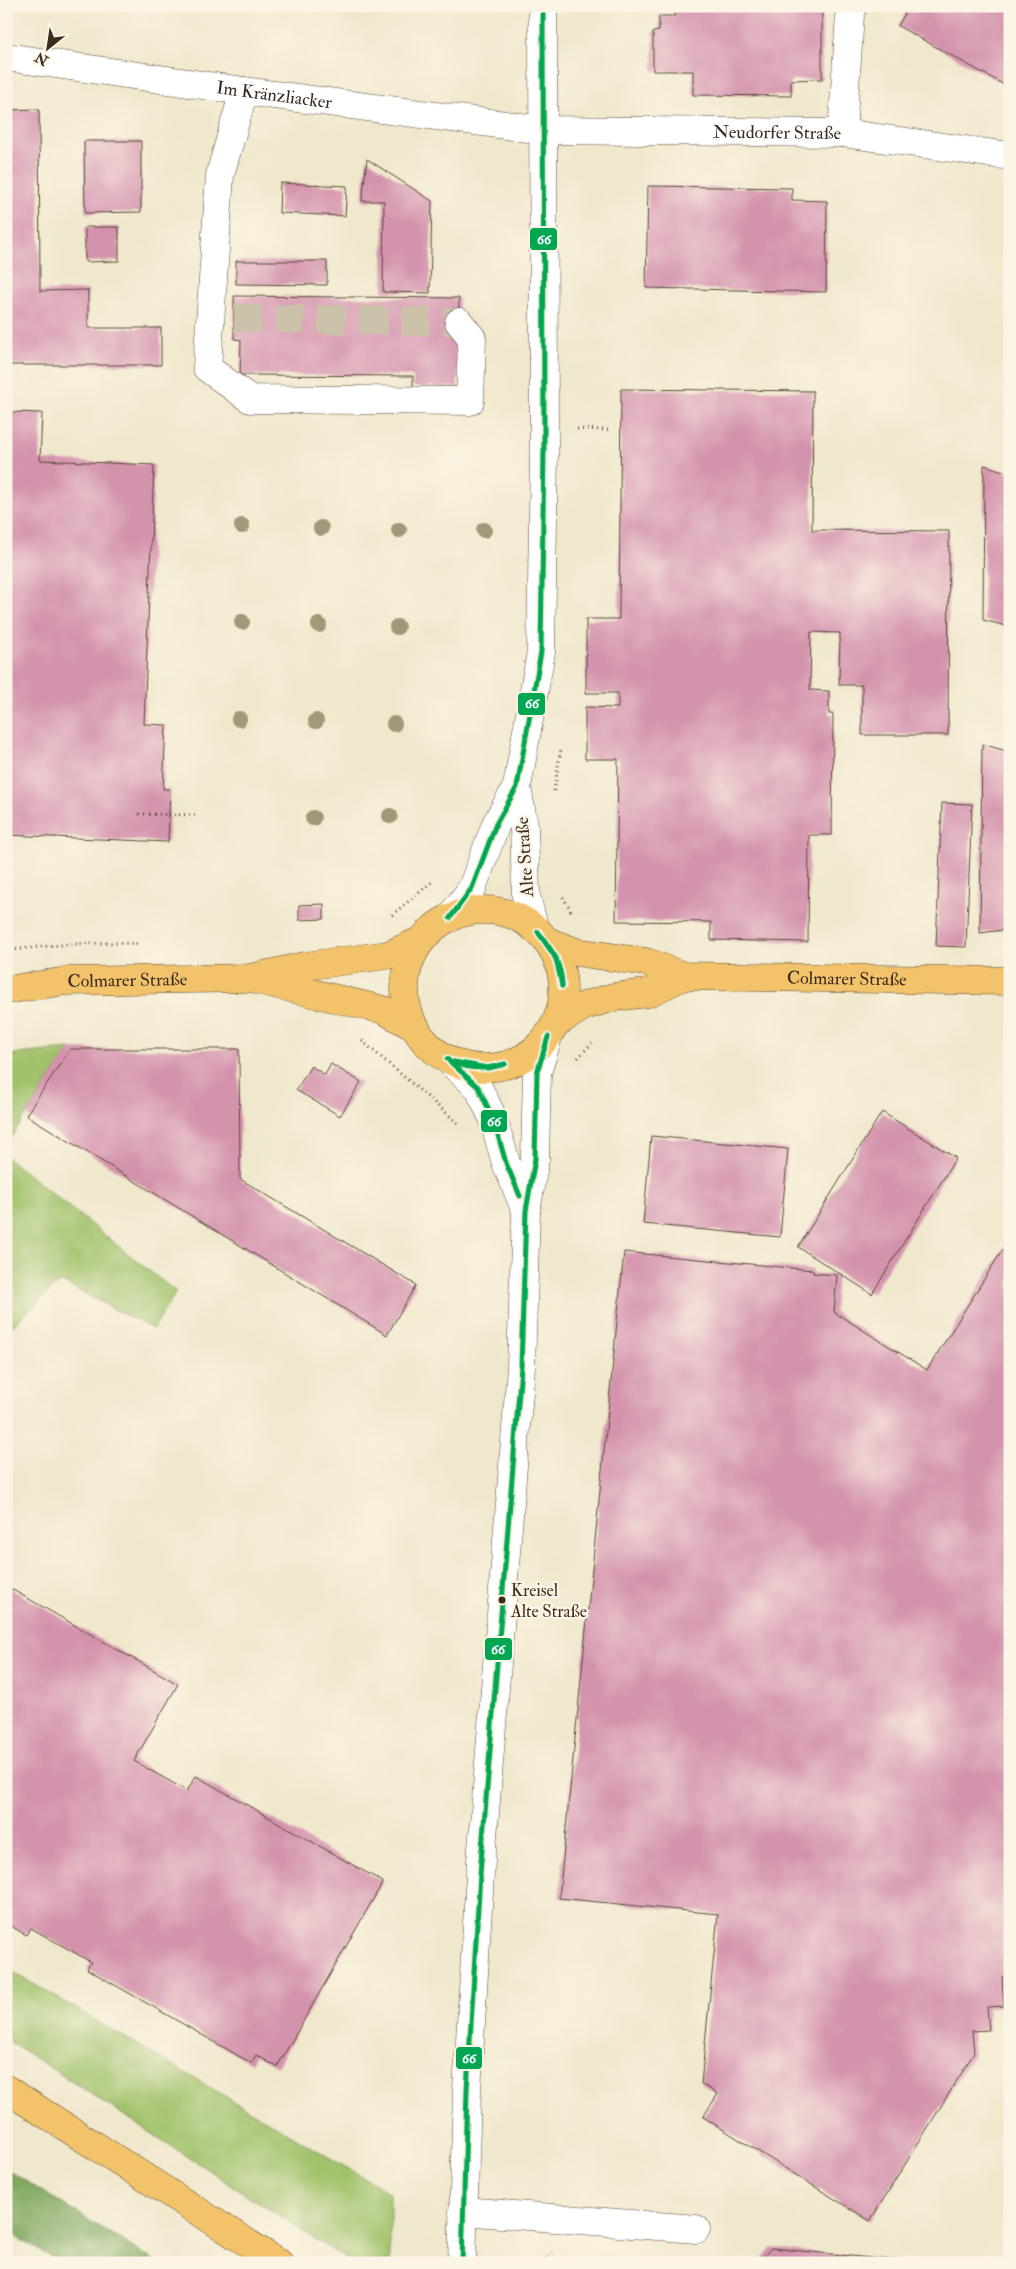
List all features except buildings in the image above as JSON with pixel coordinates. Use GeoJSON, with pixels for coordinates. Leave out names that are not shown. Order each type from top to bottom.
{"type":"FeatureCollection","features":[{"type":"Feature","properties":{"kind":"main road"},"geometry":{"type":"LineString","coordinates":[[471,911],[493,911],[515,916],[540,934],[558,960],[563,982],[562,1003],[552,1030],[525,1056],[512,1063],[490,1068],[468,1066],[448,1059],[429,1046],[416,1028],[407,1006],[406,982],[411,960],[422,940],[435,927],[450,918],[471,911]]}},
{"type":"Feature","properties":{"kind":"main road","name":"Colmarer Straße"},"geometry":{"type":"LineString","coordinates":[[540,934],[576,952],[646,962],[684,976],[1010,981]]}},
{"type":"Feature","properties":{"kind":"main road","name":"Colmarer Straße"},"geometry":{"type":"LineString","coordinates":[[6,990],[66,981],[251,978],[305,966],[355,961],[388,955],[422,940]]}},
{"type":"Feature","properties":{"kind":"main road","name":"Colmarer Straße"},"geometry":{"type":"LineString","coordinates":[[552,1030],[584,1006],[614,997],[648,993],[684,976]]}},
{"type":"Feature","properties":{"kind":"main road","name":"Colmarer Straße"},"geometry":{"type":"LineString","coordinates":[[251,978],[384,1010],[416,1028]]}},
{"type":"Feature","properties":{"kind":"main road"},"geometry":{"type":"LineString","coordinates":[[6,2089],[278,2263]]}},
{"type":"Feature","properties":{"kind":"street","name":"Alte Straße"},"geometry":{"type":"LineString","coordinates":[[450,918],[472,888],[496,824],[517,787],[541,652],[544,450],[542,6]]}},
{"type":"Feature","properties":{"kind":"street"},"geometry":{"type":"LineString","coordinates":[[842,133],[850,15],[853,6]]}},
{"type":"Feature","properties":{"kind":"street","name":"Im Kränzliacker"},"geometry":{"type":"LineString","coordinates":[[6,57],[244,91],[543,130]]}},
{"type":"Feature","properties":{"kind":"street"},"geometry":{"type":"LineString","coordinates":[[244,91],[220,175],[222,314],[206,368],[250,399],[470,401],[472,338],[459,322]]}},
{"type":"Feature","properties":{"kind":"street","name":"Neudorfer Straße"},"geometry":{"type":"LineString","coordinates":[[543,130],[842,133],[1010,156]]}},
{"type":"Feature","properties":{"kind":"street","name":"Alte Straße"},"geometry":{"type":"LineString","coordinates":[[517,787],[524,826],[526,896],[540,934]]}},
{"type":"Feature","properties":{"kind":"street"},"geometry":{"type":"LineString","coordinates":[[462,2263],[467,2090],[478,1894],[521,1367],[526,1211],[535,1159],[537,1073],[552,1030]]}},
{"type":"Feature","properties":{"kind":"street"},"geometry":{"type":"LineString","coordinates":[[448,1059],[478,1087],[493,1118],[506,1163],[526,1211]]}},
{"type":"Feature","properties":{"kind":"street"},"geometry":{"type":"LineString","coordinates":[[463,2211],[696,2229]]}},
{"type":"Feature","properties":{"kind":"path"},"geometry":{"type":"LineString","coordinates":[[574,428],[609,430]]}},
{"type":"Feature","properties":{"kind":"path"},"geometry":{"type":"LineString","coordinates":[[140,814],[195,815]]}},
{"type":"Feature","properties":{"kind":"path"},"geometry":{"type":"LineString","coordinates":[[387,918],[438,877]]}},
{"type":"Feature","properties":{"kind":"path"},"geometry":{"type":"LineString","coordinates":[[358,1037],[456,1123],[464,1122]]}},
{"type":"Feature","properties":{"kind":"path"},"geometry":{"type":"LineString","coordinates":[[577,1059],[596,1039]]}},
{"type":"Feature","properties":{"kind":"green space"},"geometry":{"type":"Polygon","coordinates":[[[70,1049],[6,1145],[6,1055],[70,1049]]]}},
{"type":"Feature","properties":{"kind":"green space"},"geometry":{"type":"Polygon","coordinates":[[[6,1157],[176,1292],[153,1329],[60,1281],[6,1332],[6,1157]]]}},
{"type":"Feature","properties":{"kind":"green space"},"geometry":{"type":"Polygon","coordinates":[[[6,1968],[390,2193],[390,2263],[352,2263],[6,2039],[6,1968]]]}},
{"type":"Feature","properties":{"kind":"green space"},"geometry":{"type":"Polygon","coordinates":[[[6,2169],[158,2263],[61,2263],[6,2231],[6,2169]]]}},
{"type":"Feature","properties":{"kind":"tunnel"},"geometry":{"type":"LineString","coordinates":[[234,318],[459,322]]}},
{"type":"Feature","properties":{"kind":"transit line","name":"66"},"geometry":{"type":"LineString","coordinates":[[450,918],[472,888],[496,824],[517,787],[541,652],[544,450],[543,6]]}},
{"type":"Feature","properties":{"kind":"transit line","name":"66"},"geometry":{"type":"LineString","coordinates":[[538,932],[555,957],[562,978],[562,986]]}},
{"type":"Feature","properties":{"kind":"transit line","name":"66"},"geometry":{"type":"LineString","coordinates":[[538,932],[556,958],[562,986]]}},
{"type":"Feature","properties":{"kind":"transit line","name":"66"},"geometry":{"type":"LineString","coordinates":[[462,2263],[467,2090],[480,1874],[521,1367],[526,1211],[535,1159],[537,1073],[548,1037]]}},
{"type":"Feature","properties":{"kind":"transit line","name":"66"},"geometry":{"type":"LineString","coordinates":[[447,1059],[478,1087],[493,1118],[506,1163],[520,1196]]}},
{"type":"Feature","properties":{"kind":"transit line","name":"66"},"geometry":{"type":"LineString","coordinates":[[454,1062],[488,1068],[505,1064]]}},
{"type":"Feature","properties":{"kind":"transit line","name":"66"},"geometry":{"type":"LineString","coordinates":[[454,1062],[460,1065],[480,1068],[505,1064]]}},
{"type":"Feature","properties":{"kind":"place","name":"Kreisel Alte Straße"},"geometry":{"type":"Point","coordinates":[502,1600]}}]}
